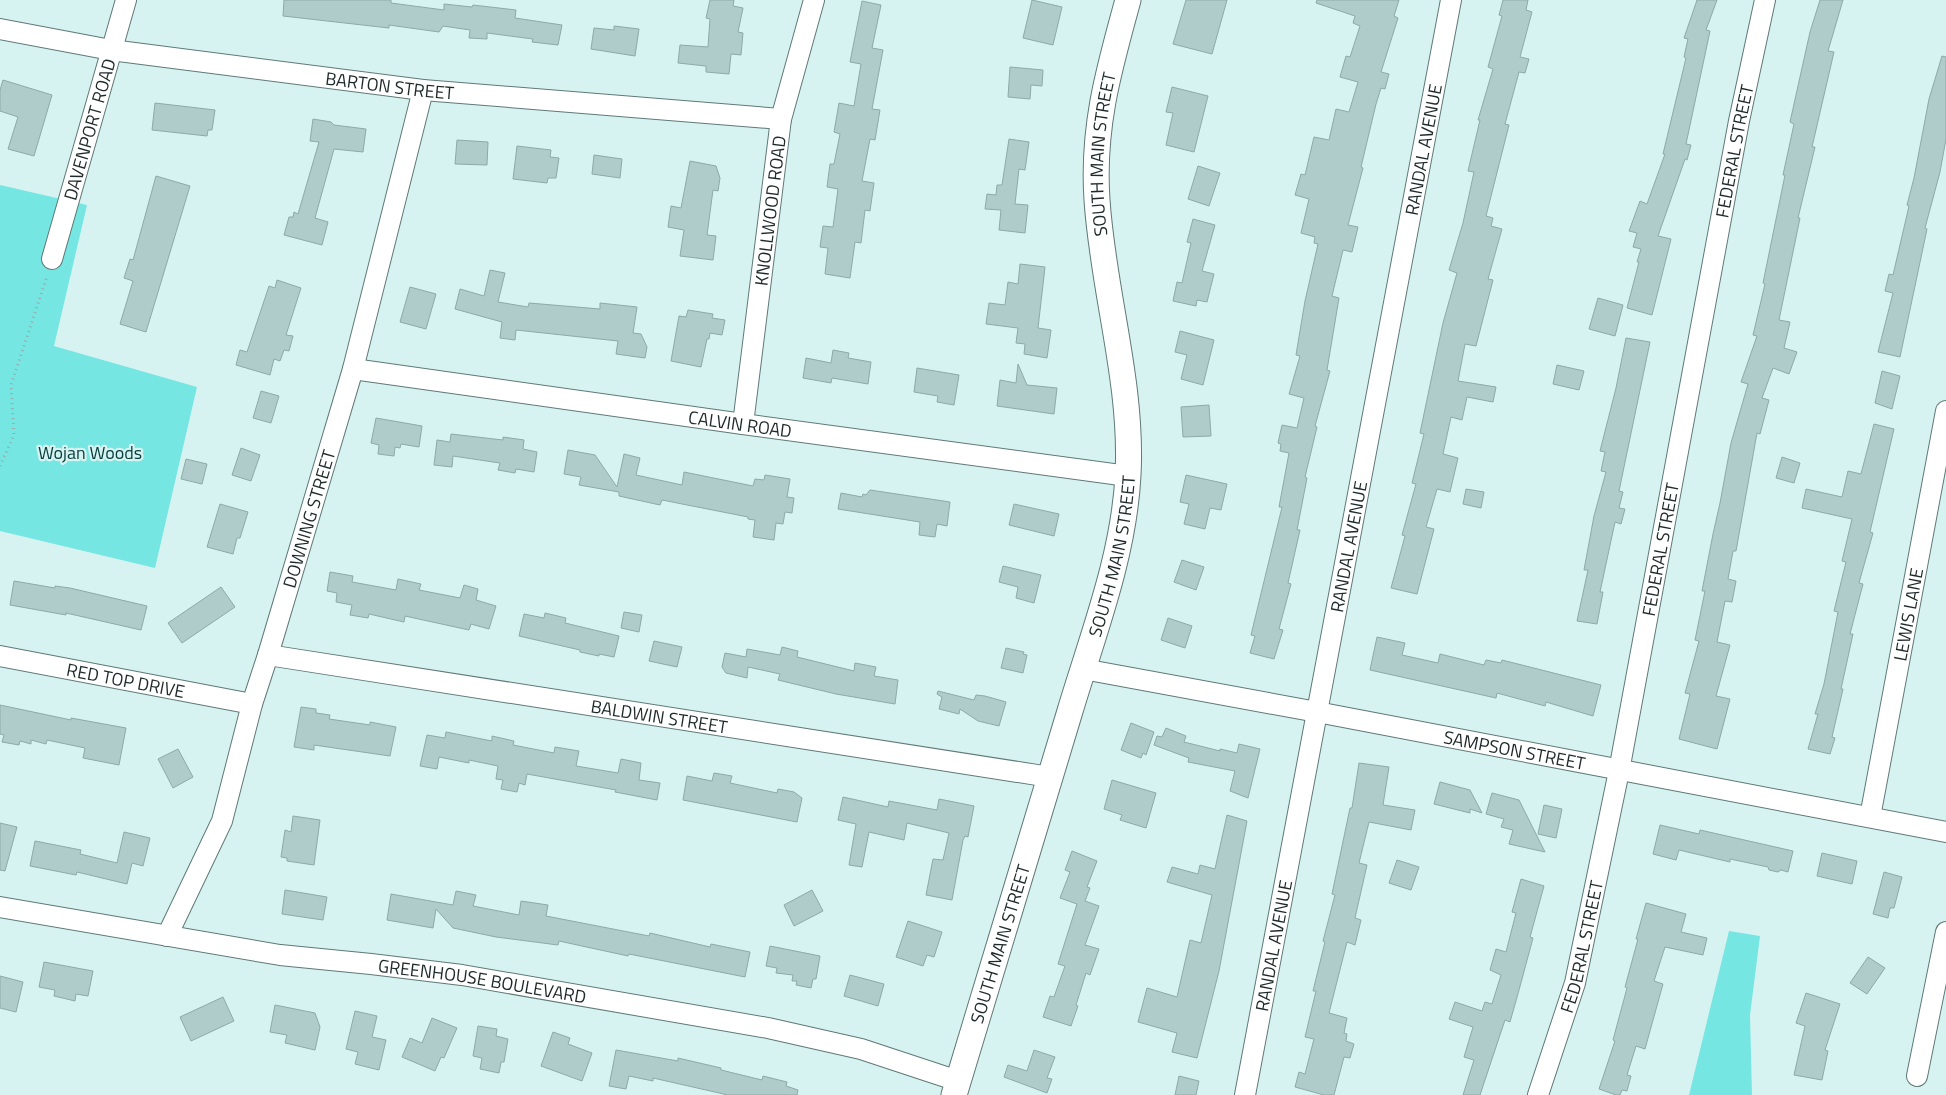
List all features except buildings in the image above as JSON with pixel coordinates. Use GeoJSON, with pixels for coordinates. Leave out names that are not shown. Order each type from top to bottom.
{"type":"FeatureCollection","features":[{"type":"Feature","properties":{"kind":"street","name":"DAVENPORT ROAD"},"geometry":{"type":"LineString","coordinates":[[52,259],[126,0]]}},
{"type":"Feature","properties":{"kind":"street","name":"KNOLLWOOD ROAD"},"geometry":{"type":"LineString","coordinates":[[743,424],[781,119],[814,0]]}},
{"type":"Feature","properties":{"kind":"street","name":"SOUTH MAIN STREET"},"geometry":{"type":"LineString","coordinates":[[956,1088],[1083,669],[1116,555],[1123,519],[1128,476],[1126,412],[1099,226],[1096,168],[1098,136],[1106,78],[1128,0]]}},
{"type":"Feature","properties":{"kind":"street","name":"RANDAL AVENUE"},"geometry":{"type":"LineString","coordinates":[[1245,1095],[1451,0]]}},
{"type":"Feature","properties":{"kind":"street","name":"FEDERAL STREET"},"geometry":{"type":"LineString","coordinates":[[1538,1095],[1575,983],[1620,771],[1740,121],[1765,0]]}},
{"type":"Feature","properties":{"kind":"street","name":"BARTON STREET"},"geometry":{"type":"LineString","coordinates":[[0,29],[111,50],[424,90],[781,119]]}},
{"type":"Feature","properties":{"kind":"street","name":"DOWNING STREET"},"geometry":{"type":"LineString","coordinates":[[167,936],[222,821],[252,704],[353,368],[424,90]]}},
{"type":"Feature","properties":{"kind":"street","name":"CALVIN ROAD"},"geometry":{"type":"LineString","coordinates":[[353,368],[743,424],[1128,476]]}},
{"type":"Feature","properties":{"kind":"street","name":"LEWIS LANE"},"geometry":{"type":"LineString","coordinates":[[1870,818],[1946,411]]}},
{"type":"Feature","properties":{"kind":"street","name":"BALDWIN STREET"},"geometry":{"type":"LineString","coordinates":[[268,655],[1050,777]]}},
{"type":"Feature","properties":{"kind":"street","name":"RED TOP DRIVE"},"geometry":{"type":"LineString","coordinates":[[0,656],[252,704]]}},
{"type":"Feature","properties":{"kind":"street","name":"SAMPSON STREET"},"geometry":{"type":"LineString","coordinates":[[1083,669],[1946,832]]}},
{"type":"Feature","properties":{"kind":"street","name":"GREENHOUSE BOULEVARD"},"geometry":{"type":"LineString","coordinates":[[0,906],[280,956],[462,975],[768,1028],[861,1049],[956,1088]]}},
{"type":"Feature","properties":{"kind":"street"},"geometry":{"type":"LineString","coordinates":[[1917,1076],[1946,932]]}},
{"type":"Feature","properties":{"kind":"path"},"geometry":{"type":"LineString","coordinates":[[0,466],[14,435],[11,385],[52,259]]}},
{"type":"Feature","properties":{"kind":"green space","name":"Wojan Woods"},"geometry":{"type":"Polygon","coordinates":[[[0,185],[87,205],[54,346],[197,387],[155,568],[0,531],[0,185]]]}},
{"type":"Feature","properties":{"kind":"green space"},"geometry":{"type":"Polygon","coordinates":[[[1729,931],[1760,936],[1750,1015],[1752,1095],[1689,1095],[1729,931]]]}}]}
